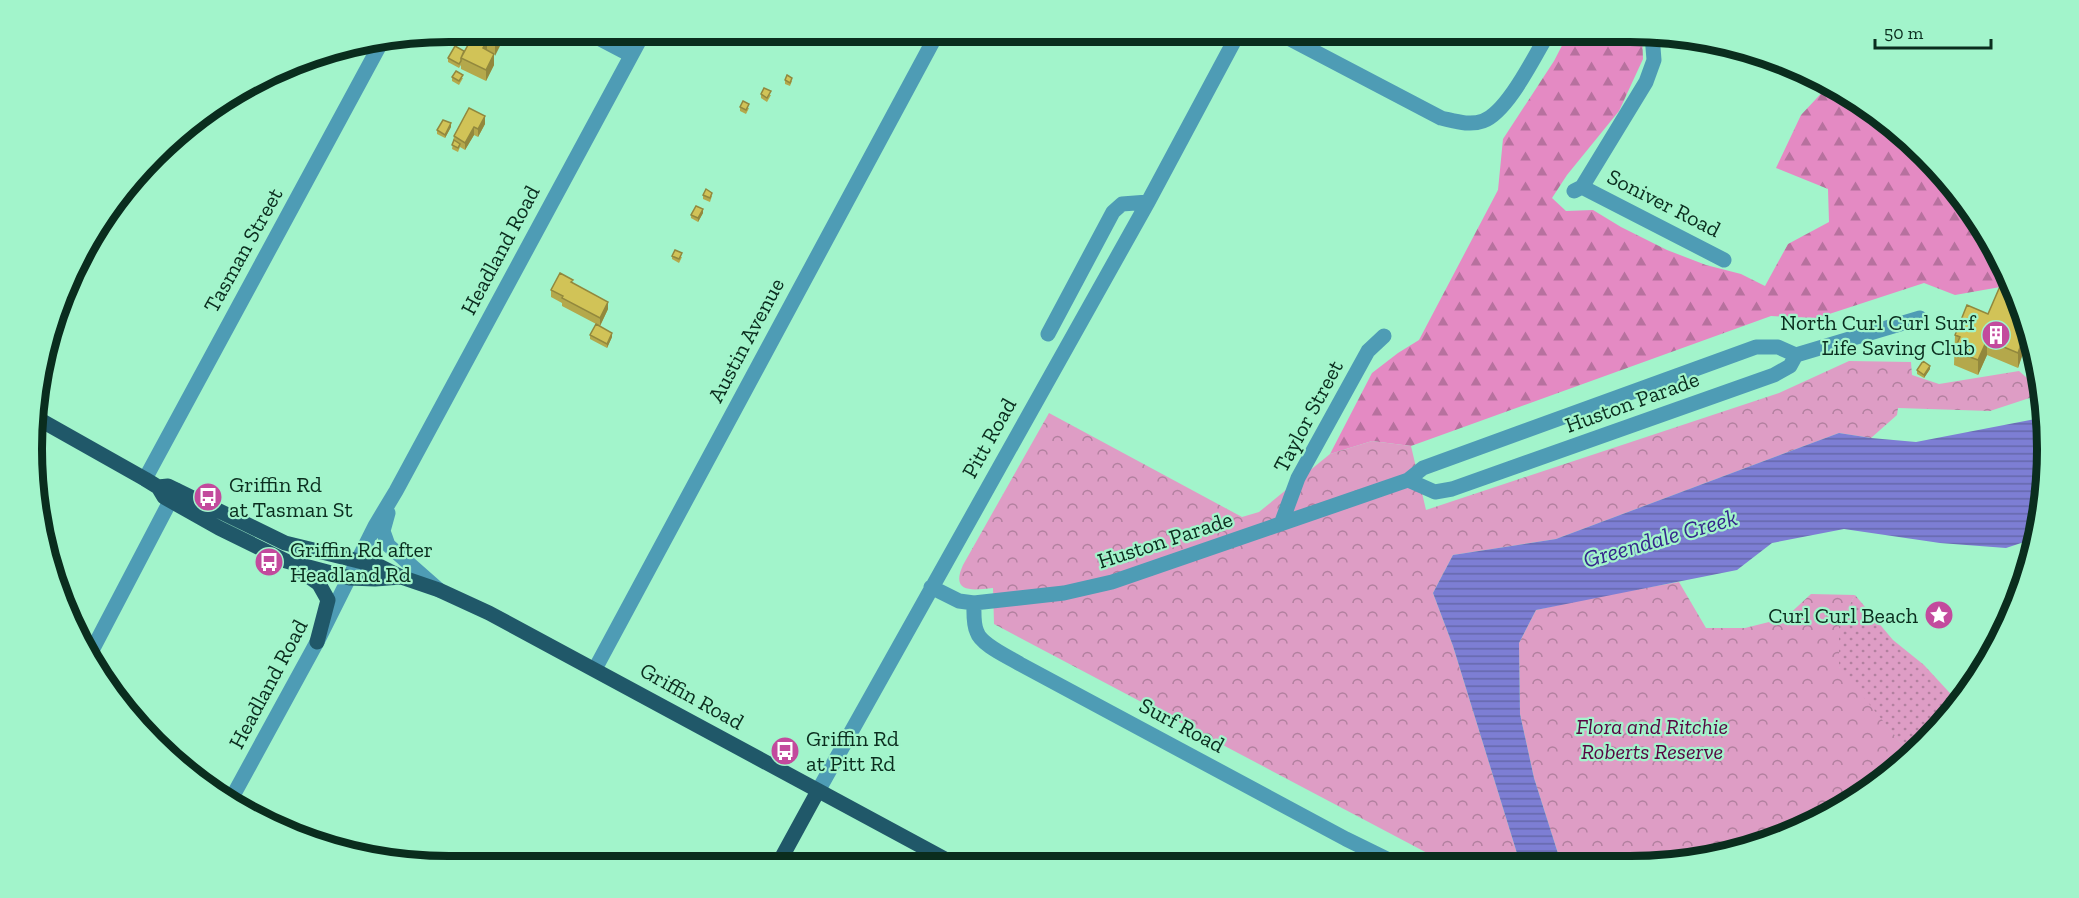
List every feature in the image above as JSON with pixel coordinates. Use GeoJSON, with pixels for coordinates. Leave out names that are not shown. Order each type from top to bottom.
{"type":"FeatureCollection","features":[{"type":"Feature","properties":{"kind":"main road","name":"Griffin Road"},"geometry":{"type":"LineString","coordinates":[[43,422],[151,483],[164,497],[174,496],[285,543],[379,566],[401,578],[439,590],[489,613],[939,856]]}},
{"type":"Feature","properties":{"kind":"main road","name":"Griffin Road"},"geometry":{"type":"LineString","coordinates":[[174,496],[219,528],[286,561],[350,578],[401,578]]}},
{"type":"Feature","properties":{"kind":"main road"},"geometry":{"type":"LineString","coordinates":[[286,561],[319,584],[327,595],[327,606],[317,642]]}},
{"type":"Feature","properties":{"kind":"main road","name":"Pitt Road"},"geometry":{"type":"LineString","coordinates":[[782,856],[818,791]]}},
{"type":"Feature","properties":{"kind":"street"},"geometry":{"type":"LineString","coordinates":[[606,42],[631,55]]}},
{"type":"Feature","properties":{"kind":"street","name":"Headland Road"},"geometry":{"type":"LineString","coordinates":[[234,794],[317,642],[375,526],[638,42]]}},
{"type":"Feature","properties":{"kind":"street","name":"Austin Avenue"},"geometry":{"type":"LineString","coordinates":[[595,669],[933,42]]}},
{"type":"Feature","properties":{"kind":"street","name":"Pitt Road"},"geometry":{"type":"LineString","coordinates":[[818,791],[1148,202],[1234,42]]}},
{"type":"Feature","properties":{"kind":"street"},"geometry":{"type":"LineString","coordinates":[[1296,42],[1441,118],[1462,123],[1484,121],[1508,101],[1543,42]]}},
{"type":"Feature","properties":{"kind":"street","name":"Soniver Road"},"geometry":{"type":"LineString","coordinates":[[1653,43],[1654,60],[1646,82],[1578,189],[1724,260]]}},
{"type":"Feature","properties":{"kind":"street","name":"Tasman Street"},"geometry":{"type":"LineString","coordinates":[[151,483],[378,48]]}},
{"type":"Feature","properties":{"kind":"street"},"geometry":{"type":"LineString","coordinates":[[1048,334],[1113,212],[1122,204],[1148,202]]}},
{"type":"Feature","properties":{"kind":"street","name":"Huston Parade"},"geometry":{"type":"LineString","coordinates":[[931,587],[959,601],[974,603],[1087,589],[1408,480],[1423,468],[1756,346],[1778,347],[1796,355],[1920,318]]}},
{"type":"Feature","properties":{"kind":"street","name":"Taylor Street"},"geometry":{"type":"LineString","coordinates":[[1281,524],[1299,478],[1368,351],[1384,336]]}},
{"type":"Feature","properties":{"kind":"street","name":"Huston Parade"},"geometry":{"type":"LineString","coordinates":[[1408,480],[1434,492],[1452,489],[1774,375],[1790,366],[1796,355]]}},
{"type":"Feature","properties":{"kind":"street","name":"Headland Road"},"geometry":{"type":"LineString","coordinates":[[396,491],[384,526],[384,540],[439,590]]}},
{"type":"Feature","properties":{"kind":"street"},"geometry":{"type":"LineString","coordinates":[[94,647],[174,496]]}},
{"type":"Feature","properties":{"kind":"street","name":"Surf Road"},"geometry":{"type":"LineString","coordinates":[[974,603],[977,633],[980,639],[991,646],[1020,664],[1381,856]]}},
{"type":"Feature","properties":{"kind":"green space"},"geometry":{"type":"Polygon","coordinates":[[[1564,42],[1642,42],[1643,59],[1619,111],[1567,175],[1552,198],[1566,211],[1593,210],[1667,250],[1706,265],[1741,274],[1765,286],[1788,244],[1829,222],[1828,189],[1776,168],[1801,115],[1823,91],[1878,126],[1918,161],[1953,201],[1968,223],[2003,287],[1955,295],[1924,283],[1817,318],[1771,316],[1411,446],[1372,441],[1330,454],[1372,373],[1419,340],[1498,190],[1503,139],[1564,42]]]}},
{"type":"Feature","properties":{"kind":"green space"},"geometry":{"type":"Polygon","coordinates":[[[1849,361],[1911,362],[1912,375],[1939,384],[2019,371],[2031,382],[2034,397],[1990,411],[1898,408],[1897,415],[1871,438],[1839,433],[1556,539],[1453,555],[1433,593],[1453,646],[1518,856],[1433,856],[994,624],[993,588],[966,588],[959,581],[963,565],[1049,413],[1242,517],[1259,512],[1330,454],[1372,441],[1411,446],[1426,510],[1779,393],[1849,361]]]}},
{"type":"Feature","properties":{"kind":"green space","name":"Flora and Ritchie Roberts Reserve"},"geometry":{"type":"Polygon","coordinates":[[[1679,582],[1706,628],[1745,628],[1785,618],[1811,594],[1855,595],[1839,625],[1839,667],[1905,748],[1878,772],[1834,801],[1786,825],[1761,834],[1683,853],[1559,856],[1534,778],[1520,714],[1519,643],[1536,610],[1679,582]]]}},
{"type":"Feature","properties":{"kind":"green space"},"geometry":{"type":"Polygon","coordinates":[[[1855,595],[1893,640],[1924,665],[1953,697],[1905,748],[1870,706],[1882,769],[1880,770],[1839,667],[1839,625],[1855,595]]]}},
{"type":"Feature","properties":{"kind":"water","name":"Greendale Creek"},"geometry":{"type":"Polygon","coordinates":[[[2036,419],[2037,449],[2034,502],[2026,541],[2006,548],[1940,543],[1844,529],[1772,543],[1737,570],[1536,610],[1519,643],[1520,714],[1534,778],[1559,856],[1518,856],[1453,646],[1433,593],[1453,555],[1556,539],[1839,433],[1916,442],[2036,419]]]}},
{"type":"Feature","properties":{"kind":"building"},"geometry":{"type":"Polygon","coordinates":[[[470,42],[486,42],[483,48],[494,54],[486,70],[461,58],[470,42]]]}},
{"type":"Feature","properties":{"kind":"building"},"geometry":{"type":"Polygon","coordinates":[[[455,46],[464,51],[459,64],[448,58],[455,46]]]}},
{"type":"Feature","properties":{"kind":"building"},"geometry":{"type":"Polygon","coordinates":[[[456,71],[463,75],[459,81],[452,77],[456,71]]]}},
{"type":"Feature","properties":{"kind":"building"},"geometry":{"type":"Polygon","coordinates":[[[787,75],[792,78],[790,83],[785,80],[787,75]]]}},
{"type":"Feature","properties":{"kind":"building"},"geometry":{"type":"Polygon","coordinates":[[[764,88],[771,91],[767,98],[761,94],[764,88]]]}},
{"type":"Feature","properties":{"kind":"building"},"geometry":{"type":"Polygon","coordinates":[[[743,101],[749,104],[746,110],[740,107],[743,101]]]}},
{"type":"Feature","properties":{"kind":"building"},"geometry":{"type":"Polygon","coordinates":[[[469,108],[485,116],[478,129],[474,127],[465,143],[454,136],[469,108]]]}},
{"type":"Feature","properties":{"kind":"building"},"geometry":{"type":"Polygon","coordinates":[[[443,120],[451,123],[445,135],[437,130],[443,120]]]}},
{"type":"Feature","properties":{"kind":"building"},"geometry":{"type":"Polygon","coordinates":[[[454,140],[460,144],[458,148],[452,145],[454,140]]]}},
{"type":"Feature","properties":{"kind":"building"},"geometry":{"type":"Polygon","coordinates":[[[706,189],[712,193],[710,198],[703,195],[706,189]]]}},
{"type":"Feature","properties":{"kind":"building"},"geometry":{"type":"Polygon","coordinates":[[[696,206],[703,209],[698,218],[691,215],[696,206]]]}},
{"type":"Feature","properties":{"kind":"building"},"geometry":{"type":"Polygon","coordinates":[[[675,250],[682,253],[679,259],[672,256],[675,250]]]}},
{"type":"Feature","properties":{"kind":"building"},"geometry":{"type":"Polygon","coordinates":[[[560,273],[573,280],[571,282],[608,302],[600,318],[551,290],[560,273]]]}},
{"type":"Feature","properties":{"kind":"building"},"geometry":{"type":"Polygon","coordinates":[[[2001,283],[2022,342],[2018,353],[1987,340],[1978,360],[1954,351],[1960,337],[1955,335],[1967,305],[1988,314],[2001,283]]]}},
{"type":"Feature","properties":{"kind":"building"},"geometry":{"type":"Polygon","coordinates":[[[596,324],[612,333],[607,344],[590,335],[596,324]]]}},
{"type":"Feature","properties":{"kind":"building"},"geometry":{"type":"Polygon","coordinates":[[[1923,361],[1930,366],[1924,375],[1917,370],[1923,361]]]}},
{"type":"Feature","properties":{"kind":"place","name":"North Curl Curl Surf Life Saving Club"},"geometry":{"type":"Point","coordinates":[1996,335]}},
{"type":"Feature","properties":{"kind":"place","name":"Griffin Rd at Tasman St"},"geometry":{"type":"Point","coordinates":[208,497]}},
{"type":"Feature","properties":{"kind":"place","name":"Griffin Rd after Headland Rd"},"geometry":{"type":"Point","coordinates":[269,562]}},
{"type":"Feature","properties":{"kind":"place","name":"Curl Curl Beach"},"geometry":{"type":"Point","coordinates":[1939,615]}},
{"type":"Feature","properties":{"kind":"place","name":"Griffin Rd at Pitt Rd"},"geometry":{"type":"Point","coordinates":[785,751]}}]}
